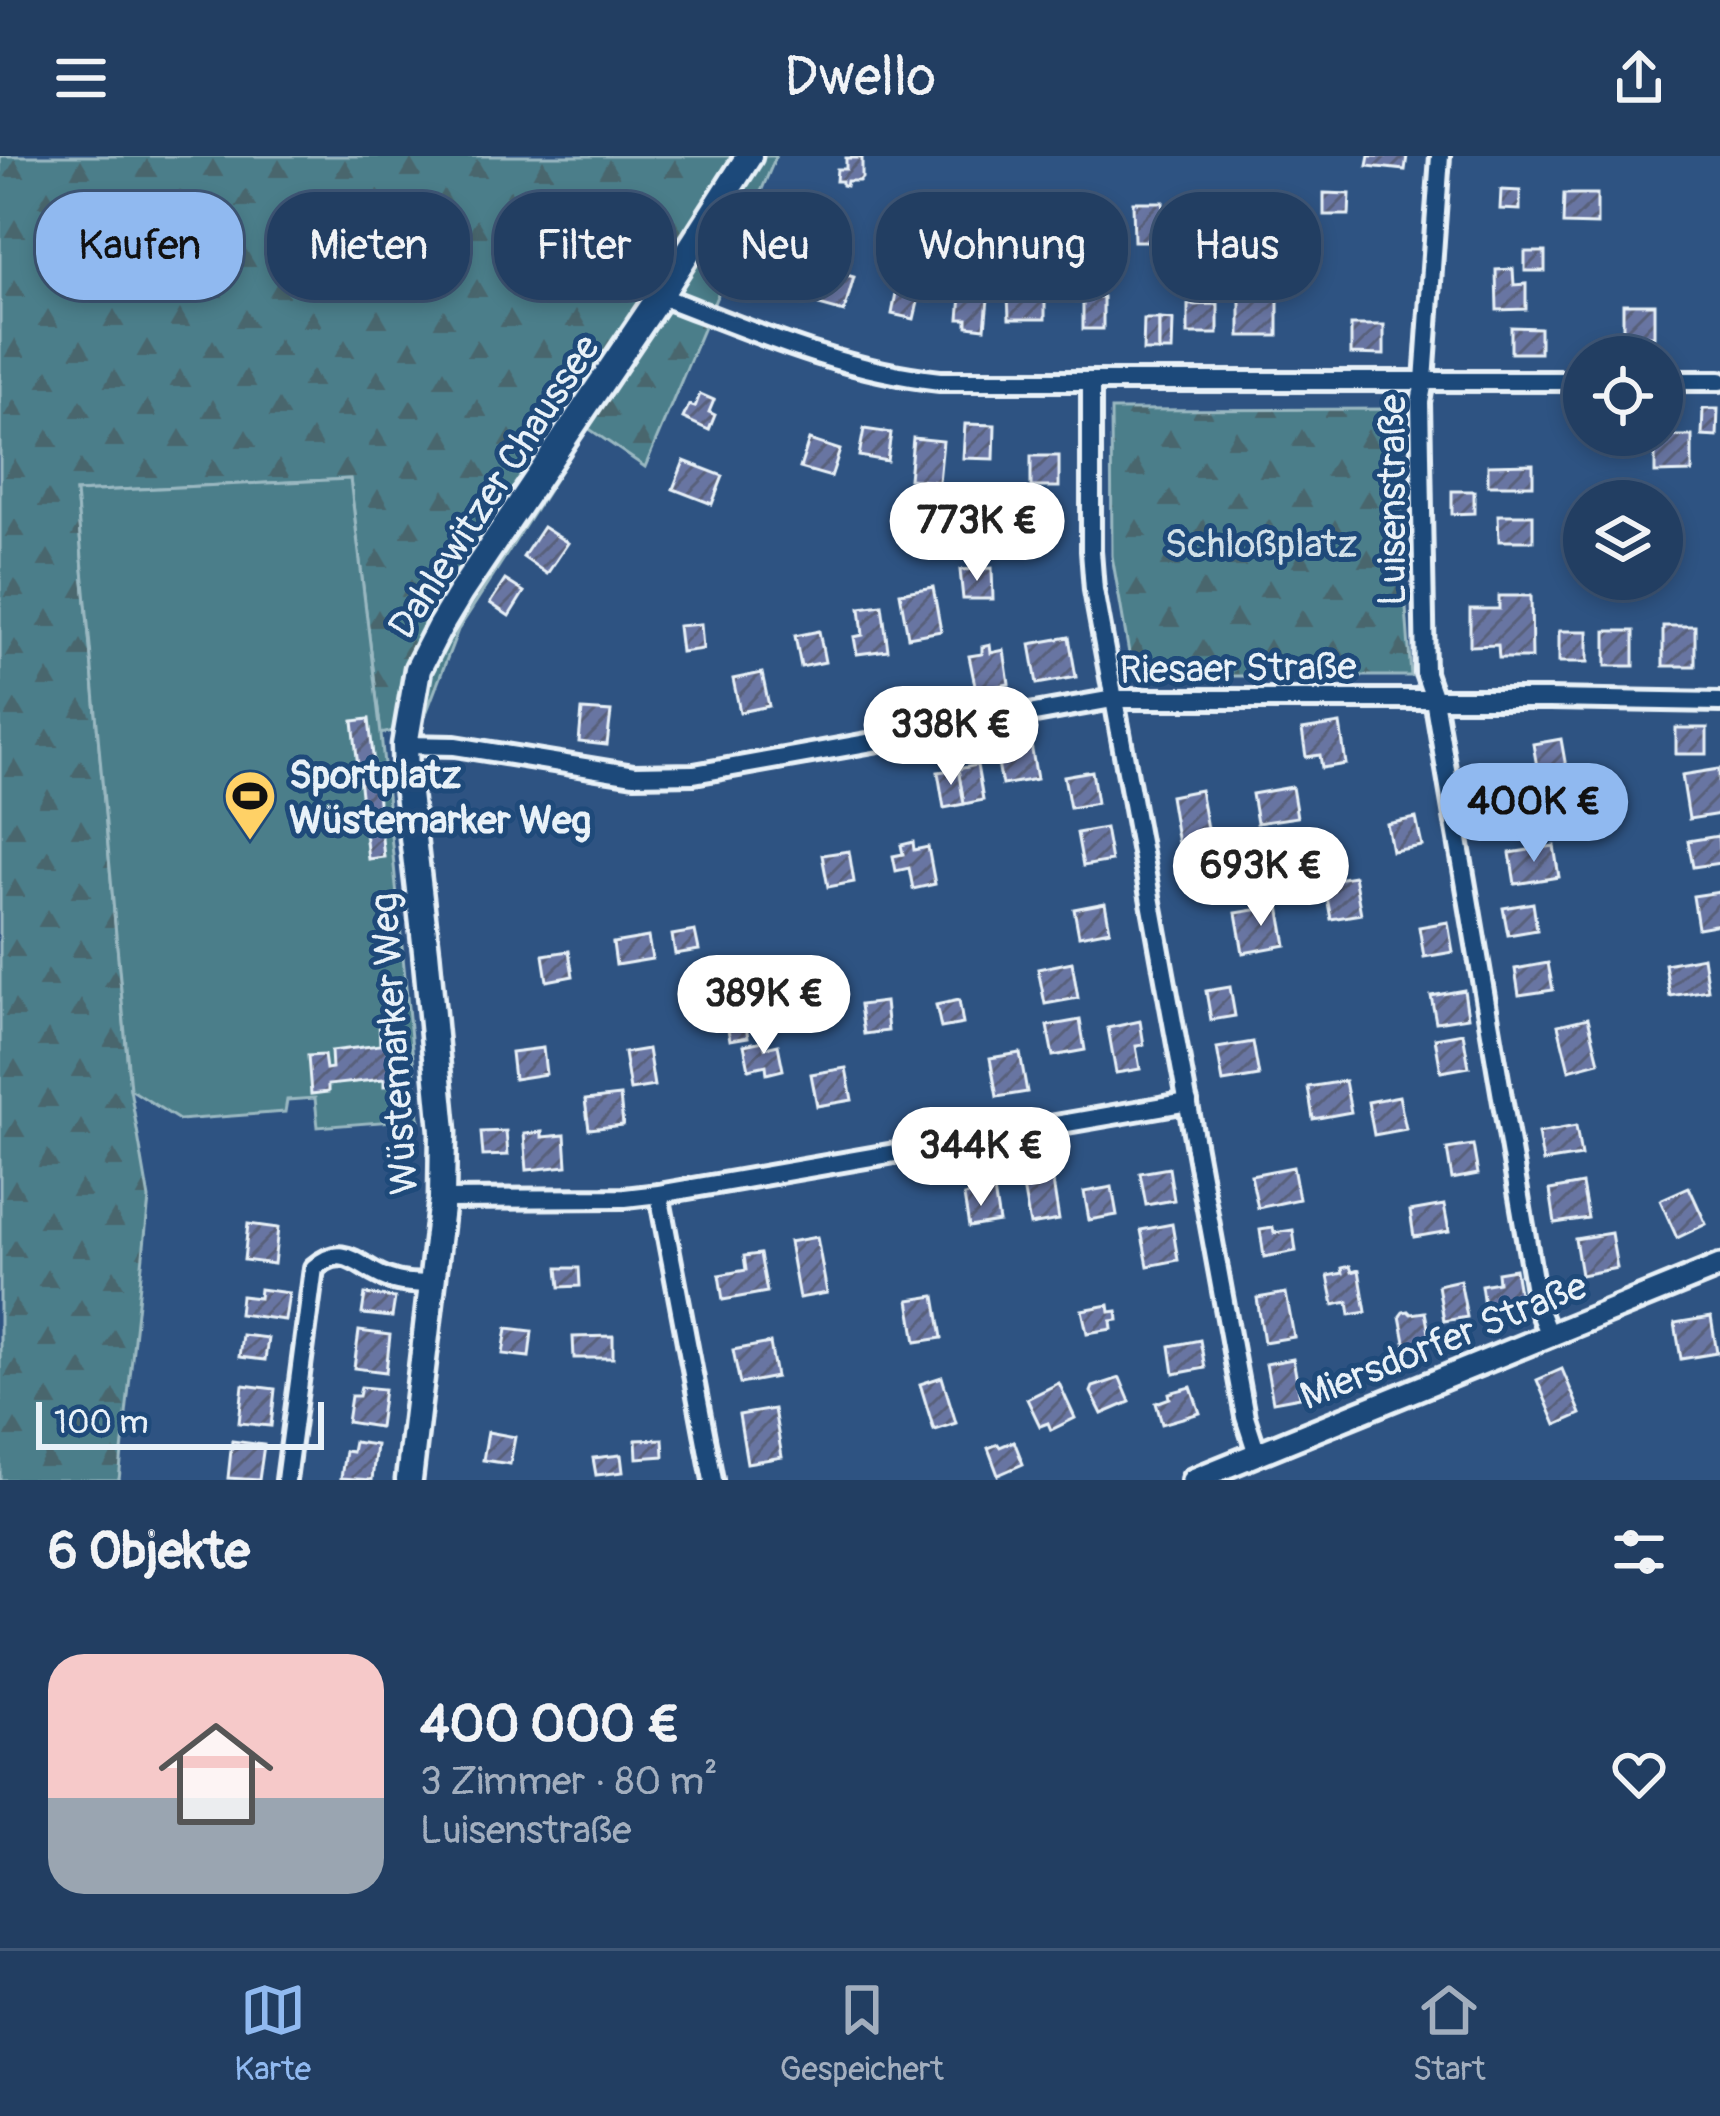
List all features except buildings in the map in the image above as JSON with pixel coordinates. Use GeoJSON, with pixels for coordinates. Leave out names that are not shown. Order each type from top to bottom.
{"type":"FeatureCollection","features":[{"type":"Feature","properties":{"kind":"main road","name":"Dahlewitzer Chaussee"},"geometry":{"type":"LineString","coordinates":[[674,273],[749,156]]}},
{"type":"Feature","properties":{"kind":"main road","name":"Dahlewitzer Chaussee"},"geometry":{"type":"LineString","coordinates":[[405,746],[418,669],[439,628],[656,300]]}},
{"type":"Feature","properties":{"kind":"main road","name":"Wüstemarker Weg"},"geometry":{"type":"LineString","coordinates":[[405,746],[442,1131],[442,1199],[410,1480]]}},
{"type":"Feature","properties":{"kind":"street","name":"Luisenstraße"},"geometry":{"type":"LineString","coordinates":[[1440,156],[1420,403],[1426,673],[1538,1308],[1550,1336]]}},
{"type":"Feature","properties":{"kind":"street"},"geometry":{"type":"LineString","coordinates":[[672,300],[815,356],[880,373],[940,381],[1563,381]]}},
{"type":"Feature","properties":{"kind":"street"},"geometry":{"type":"LineString","coordinates":[[1683,381],[1720,381]]}},
{"type":"Feature","properties":{"kind":"street"},"geometry":{"type":"LineString","coordinates":[[1091,382],[1094,590],[1245,1417],[1258,1454]]}},
{"type":"Feature","properties":{"kind":"street","name":"Riesaer Straße"},"geometry":{"type":"LineString","coordinates":[[405,746],[455,746],[662,776],[1113,699],[1720,702]]}},
{"type":"Feature","properties":{"kind":"street"},"geometry":{"type":"LineString","coordinates":[[442,1199],[659,1194],[1188,1102]]}},
{"type":"Feature","properties":{"kind":"street"},"geometry":{"type":"LineString","coordinates":[[659,1194],[712,1480]]}},
{"type":"Feature","properties":{"kind":"street"},"geometry":{"type":"LineString","coordinates":[[286,1480],[314,1268],[327,1257],[342,1254],[390,1280],[433,1285]]}},
{"type":"Feature","properties":{"kind":"street","name":"Miersdorfer Straße"},"geometry":{"type":"LineString","coordinates":[[1193,1480],[1720,1266]]}},
{"type":"Feature","properties":{"kind":"green space"},"geometry":{"type":"Polygon","coordinates":[[[0,156],[776,156],[761,192],[698,192],[698,300],[715,300],[645,467],[588,428],[458,630],[422,724],[381,734],[350,479],[76,492],[130,1089],[149,1199],[119,1480],[0,1480],[0,156]]]}},
{"type":"Feature","properties":{"kind":"green space","name":"Schloßplatz"},"geometry":{"type":"Polygon","coordinates":[[[1403,409],[1402,554],[1411,676],[1133,676],[1112,556],[1111,410],[1403,409]]]}},
{"type":"Feature","properties":{"kind":"green space","name":"Sportplatz Wüstemarker Weg"},"geometry":{"type":"Polygon","coordinates":[[[350,479],[419,1119],[318,1127],[315,1098],[287,1100],[285,1112],[179,1120],[130,1089],[76,492],[350,479]]]}},
{"type":"Feature","properties":{"kind":"place","name":"Sportplatz Wüstemarker Weg"},"geometry":{"type":"Point","coordinates":[250,842]}}]}
